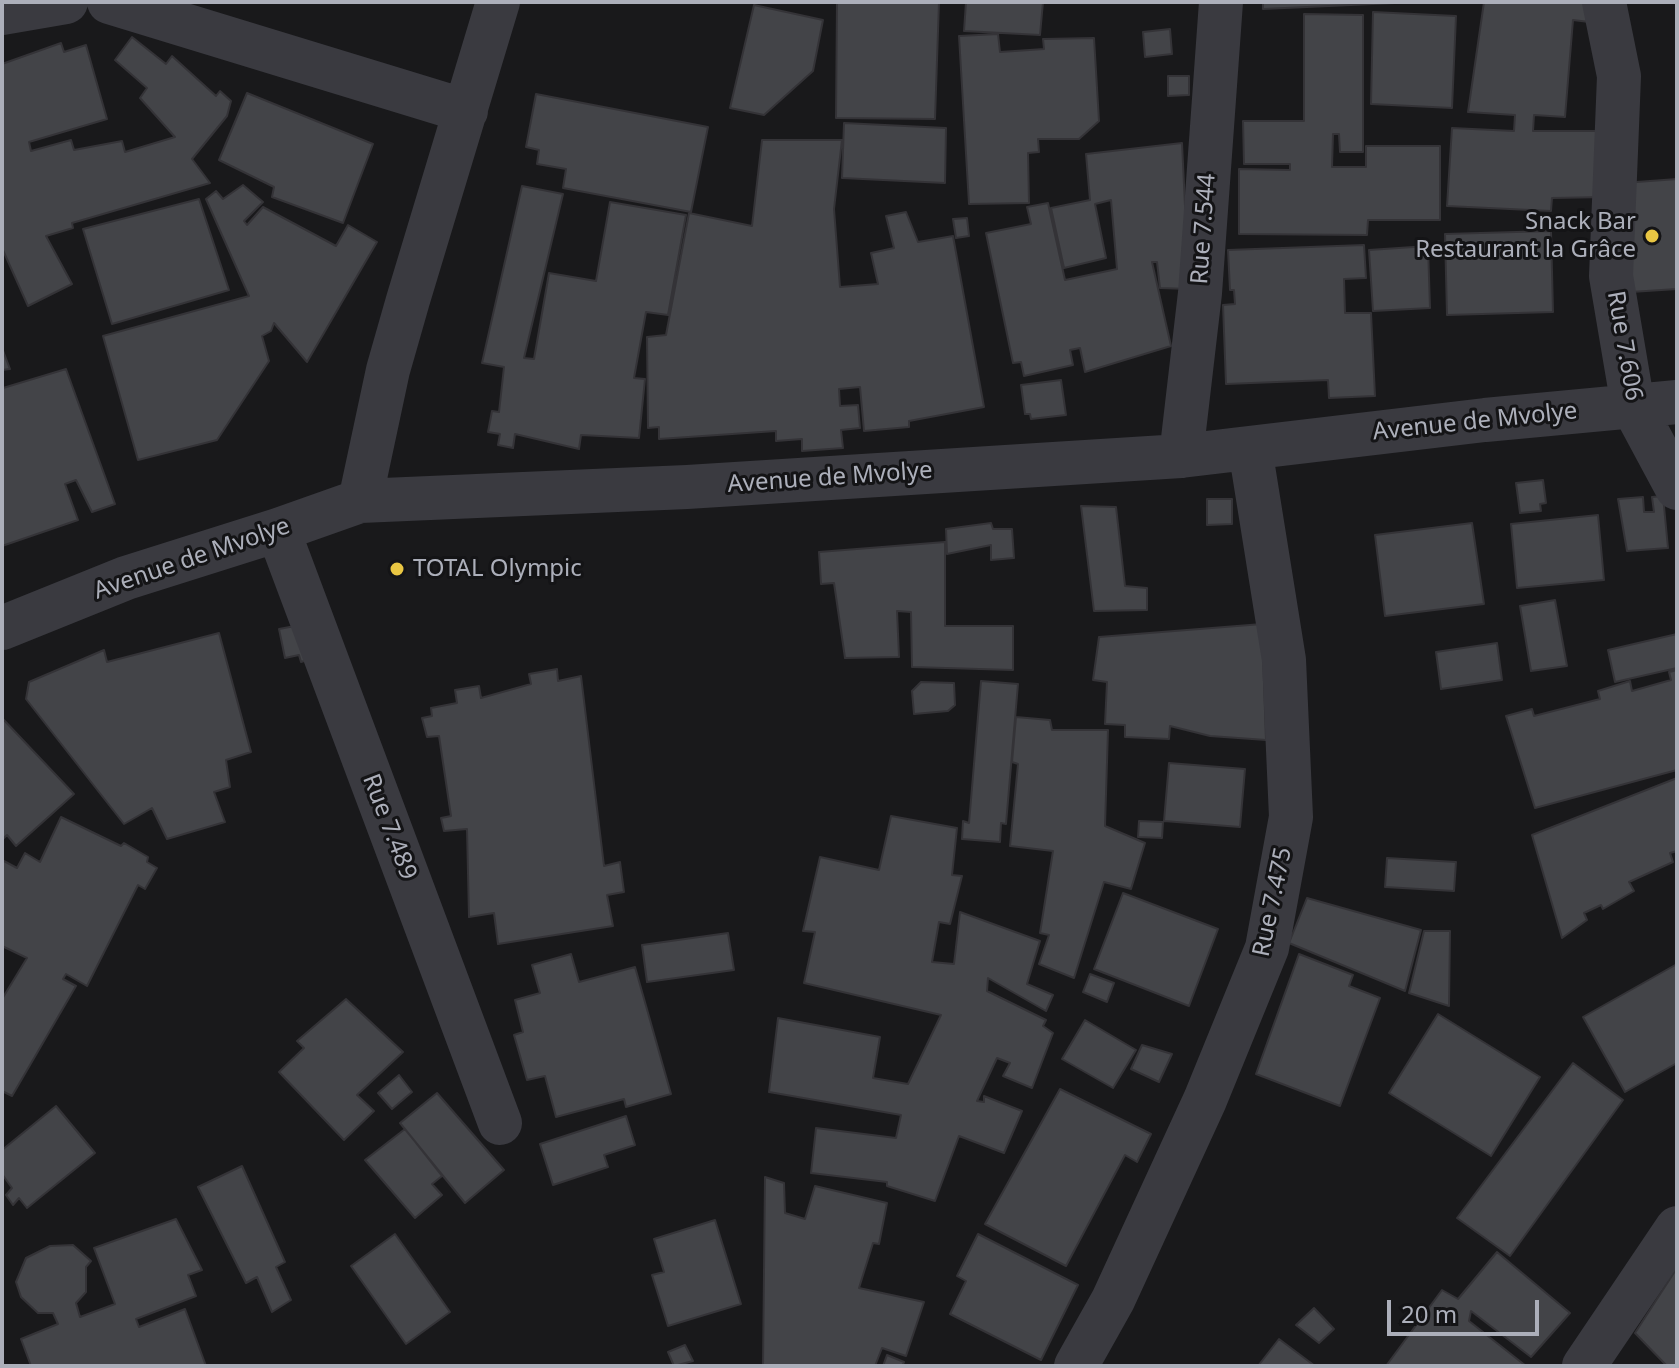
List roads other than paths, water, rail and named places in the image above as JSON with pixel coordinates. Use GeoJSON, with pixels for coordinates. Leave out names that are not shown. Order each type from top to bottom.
{"type":"FeatureCollection","features":[{"type":"Feature","properties":{"kind":"street"},"geometry":{"type":"LineString","coordinates":[[2,13],[66,2]]}},
{"type":"Feature","properties":{"kind":"street"},"geometry":{"type":"LineString","coordinates":[[109,2],[466,111]]}},
{"type":"Feature","properties":{"kind":"street"},"geometry":{"type":"LineString","coordinates":[[360,501],[388,370],[498,2]]}},
{"type":"Feature","properties":{"kind":"street","name":"Rue 7.544"},"geometry":{"type":"LineString","coordinates":[[1181,456],[1200,293],[1221,2]]}},
{"type":"Feature","properties":{"kind":"street","name":"Rue 7.606"},"geometry":{"type":"LineString","coordinates":[[1604,2],[1619,76],[1611,276],[1633,406],[1677,488]]}},
{"type":"Feature","properties":{"kind":"street","name":"Avenue de Mvolye"},"geometry":{"type":"LineString","coordinates":[[2,628],[126,578],[360,501],[687,487],[1181,456],[1677,402]]}},
{"type":"Feature","properties":{"kind":"street","name":"Rue 7.475"},"geometry":{"type":"LineString","coordinates":[[1076,1366],[1113,1300],[1205,1100],[1267,948],[1291,817],[1284,660],[1250,448]]}},
{"type":"Feature","properties":{"kind":"street","name":"Rue 7.489"},"geometry":{"type":"LineString","coordinates":[[278,530],[500,1123]]}},
{"type":"Feature","properties":{"kind":"street"},"geometry":{"type":"LineString","coordinates":[[1584,1366],[1677,1228]]}},
{"type":"Feature","properties":{"kind":"place","name":"Snack Bar Restaurant la Grâce"},"geometry":{"type":"Point","coordinates":[1652,236]}},
{"type":"Feature","properties":{"kind":"place","name":"TOTAL Olympic"},"geometry":{"type":"Point","coordinates":[397,569]}}]}
